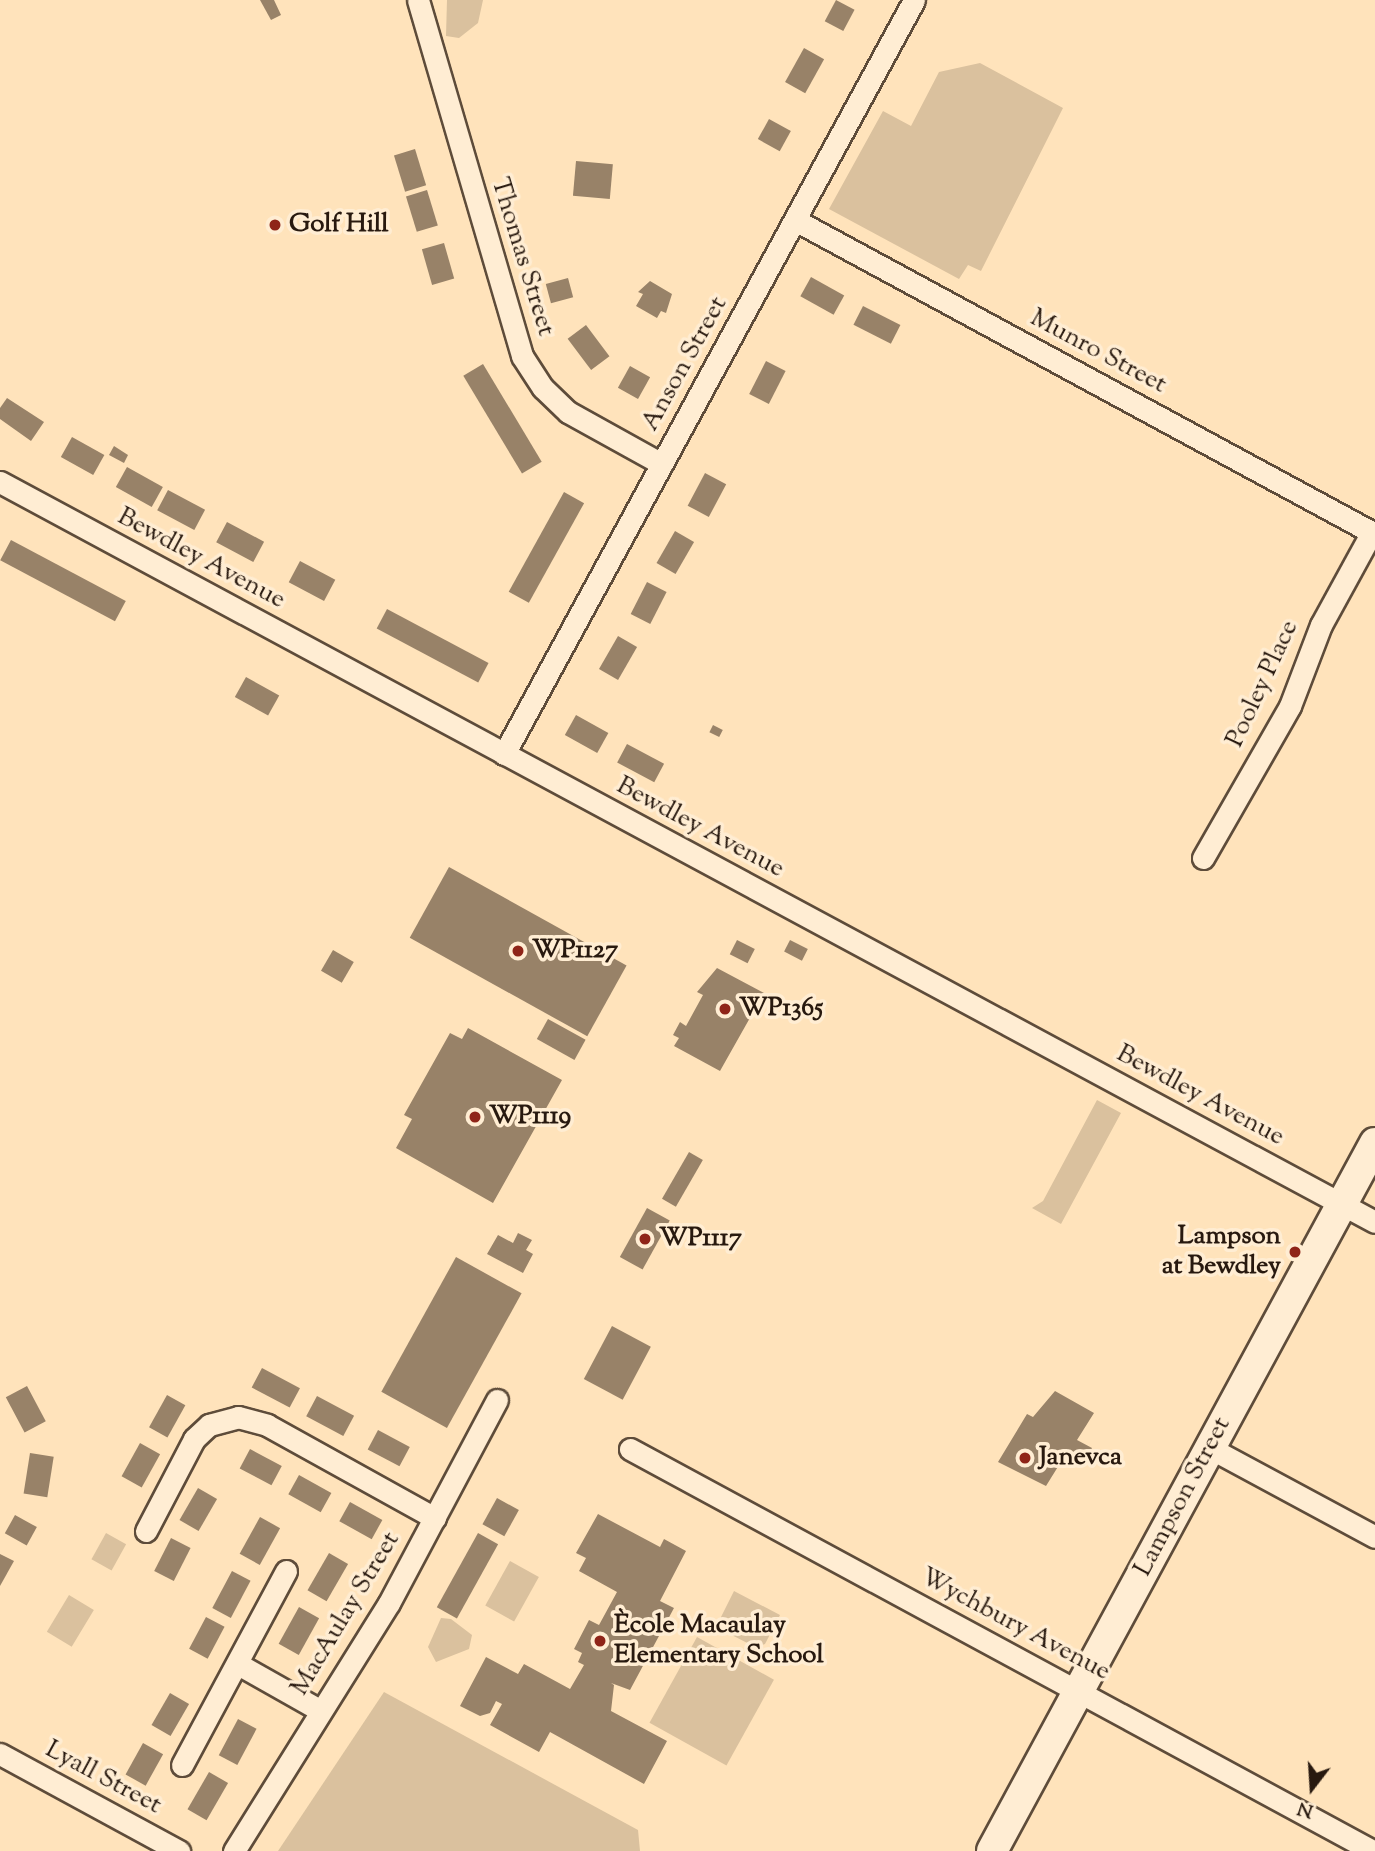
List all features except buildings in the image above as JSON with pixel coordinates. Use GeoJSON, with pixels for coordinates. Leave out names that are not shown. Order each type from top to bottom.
{"type":"FeatureCollection","features":[{"type":"Feature","properties":{"kind":"street","name":"Thomas Street"},"geometry":{"type":"LineString","coordinates":[[418,0],[522,356],[543,388],[568,412],[662,464]]}},
{"type":"Feature","properties":{"kind":"street","name":"Anson Street"},"geometry":{"type":"LineString","coordinates":[[504,754],[914,0]]}},
{"type":"Feature","properties":{"kind":"street","name":"Munro Street"},"geometry":{"type":"LineString","coordinates":[[795,220],[1374,533]]}},
{"type":"Feature","properties":{"kind":"street","name":"Bewdley Avenue"},"geometry":{"type":"LineString","coordinates":[[0,482],[1375,1223]]}},
{"type":"Feature","properties":{"kind":"street","name":"Pooley Place"},"geometry":{"type":"LineString","coordinates":[[1203,858],[1290,706],[1321,625],[1374,533]]}},
{"type":"Feature","properties":{"kind":"street","name":"Lampson Street"},"geometry":{"type":"LineString","coordinates":[[992,1851],[1375,1143]]}},
{"type":"Feature","properties":{"kind":"street","name":"MacAulay Street"},"geometry":{"type":"LineString","coordinates":[[234,1851],[389,1603],[497,1400]]}},
{"type":"Feature","properties":{"kind":"street"},"geometry":{"type":"LineString","coordinates":[[146,1531],[194,1439],[218,1420],[238,1417],[267,1425],[435,1518]]}},
{"type":"Feature","properties":{"kind":"street"},"geometry":{"type":"LineString","coordinates":[[1210,1448],[1375,1537]]}},
{"type":"Feature","properties":{"kind":"street","name":"Wychbury Avenue"},"geometry":{"type":"LineString","coordinates":[[630,1449],[1373,1851]]}},
{"type":"Feature","properties":{"kind":"street"},"geometry":{"type":"LineString","coordinates":[[182,1765],[286,1571]]}},
{"type":"Feature","properties":{"kind":"street"},"geometry":{"type":"LineString","coordinates":[[237,1664],[321,1711]]}},
{"type":"Feature","properties":{"kind":"street","name":"Lyall Street"},"geometry":{"type":"LineString","coordinates":[[0,1754],[179,1851]]}},
{"type":"Feature","properties":{"kind":"shaded area"},"geometry":{"type":"Polygon","coordinates":[[[447,0],[483,0],[478,23],[459,38],[446,36],[447,0]]]}},
{"type":"Feature","properties":{"kind":"shaded area"},"geometry":{"type":"Polygon","coordinates":[[[980,63],[1063,108],[981,271],[968,265],[959,279],[829,209],[883,111],[911,126],[939,72],[980,63]]]}},
{"type":"Feature","properties":{"kind":"shaded area"},"geometry":{"type":"Polygon","coordinates":[[[1097,1100],[1121,1113],[1061,1224],[1032,1208],[1043,1201],[1097,1100]]]}},
{"type":"Feature","properties":{"kind":"shaded area"},"geometry":{"type":"Polygon","coordinates":[[[106,1533],[126,1544],[112,1570],[91,1559],[106,1533]]]}},
{"type":"Feature","properties":{"kind":"shaded area"},"geometry":{"type":"Polygon","coordinates":[[[510,1561],[539,1577],[514,1622],[485,1606],[510,1561]]]}},
{"type":"Feature","properties":{"kind":"shaded area"},"geometry":{"type":"Polygon","coordinates":[[[734,1591],[780,1615],[765,1644],[755,1647],[724,1631],[721,1617],[734,1591]]]}},
{"type":"Feature","properties":{"kind":"shaded area"},"geometry":{"type":"Polygon","coordinates":[[[69,1595],[94,1610],[72,1647],[47,1632],[69,1595]]]}},
{"type":"Feature","properties":{"kind":"shaded area"},"geometry":{"type":"Polygon","coordinates":[[[441,1618],[451,1619],[472,1635],[469,1649],[436,1662],[428,1647],[441,1618]]]}},
{"type":"Feature","properties":{"kind":"shaded area"},"geometry":{"type":"Polygon","coordinates":[[[697,1637],[774,1680],[726,1765],[649,1723],[697,1637]]]}},
{"type":"Feature","properties":{"kind":"shaded area"},"geometry":{"type":"Polygon","coordinates":[[[384,1692],[638,1830],[640,1851],[278,1851],[384,1692]]]}},
{"type":"Feature","properties":{"kind":"place","name":"Golf Hill"},"geometry":{"type":"Point","coordinates":[275,225]}},
{"type":"Feature","properties":{"kind":"place","name":"WP1127"},"geometry":{"type":"Point","coordinates":[518,951]}},
{"type":"Feature","properties":{"kind":"place","name":"WP1365"},"geometry":{"type":"Point","coordinates":[725,1009]}},
{"type":"Feature","properties":{"kind":"place","name":"WP1119"},"geometry":{"type":"Point","coordinates":[475,1117]}},
{"type":"Feature","properties":{"kind":"place","name":"WP1117"},"geometry":{"type":"Point","coordinates":[645,1239]}},
{"type":"Feature","properties":{"kind":"place","name":"Lampson at Bewdley"},"geometry":{"type":"Point","coordinates":[1295,1252]}},
{"type":"Feature","properties":{"kind":"place","name":"Janevca"},"geometry":{"type":"Point","coordinates":[1025,1458]}},
{"type":"Feature","properties":{"kind":"place","name":"Ècole Macaulay Elementary School"},"geometry":{"type":"Point","coordinates":[600,1641]}}]}
